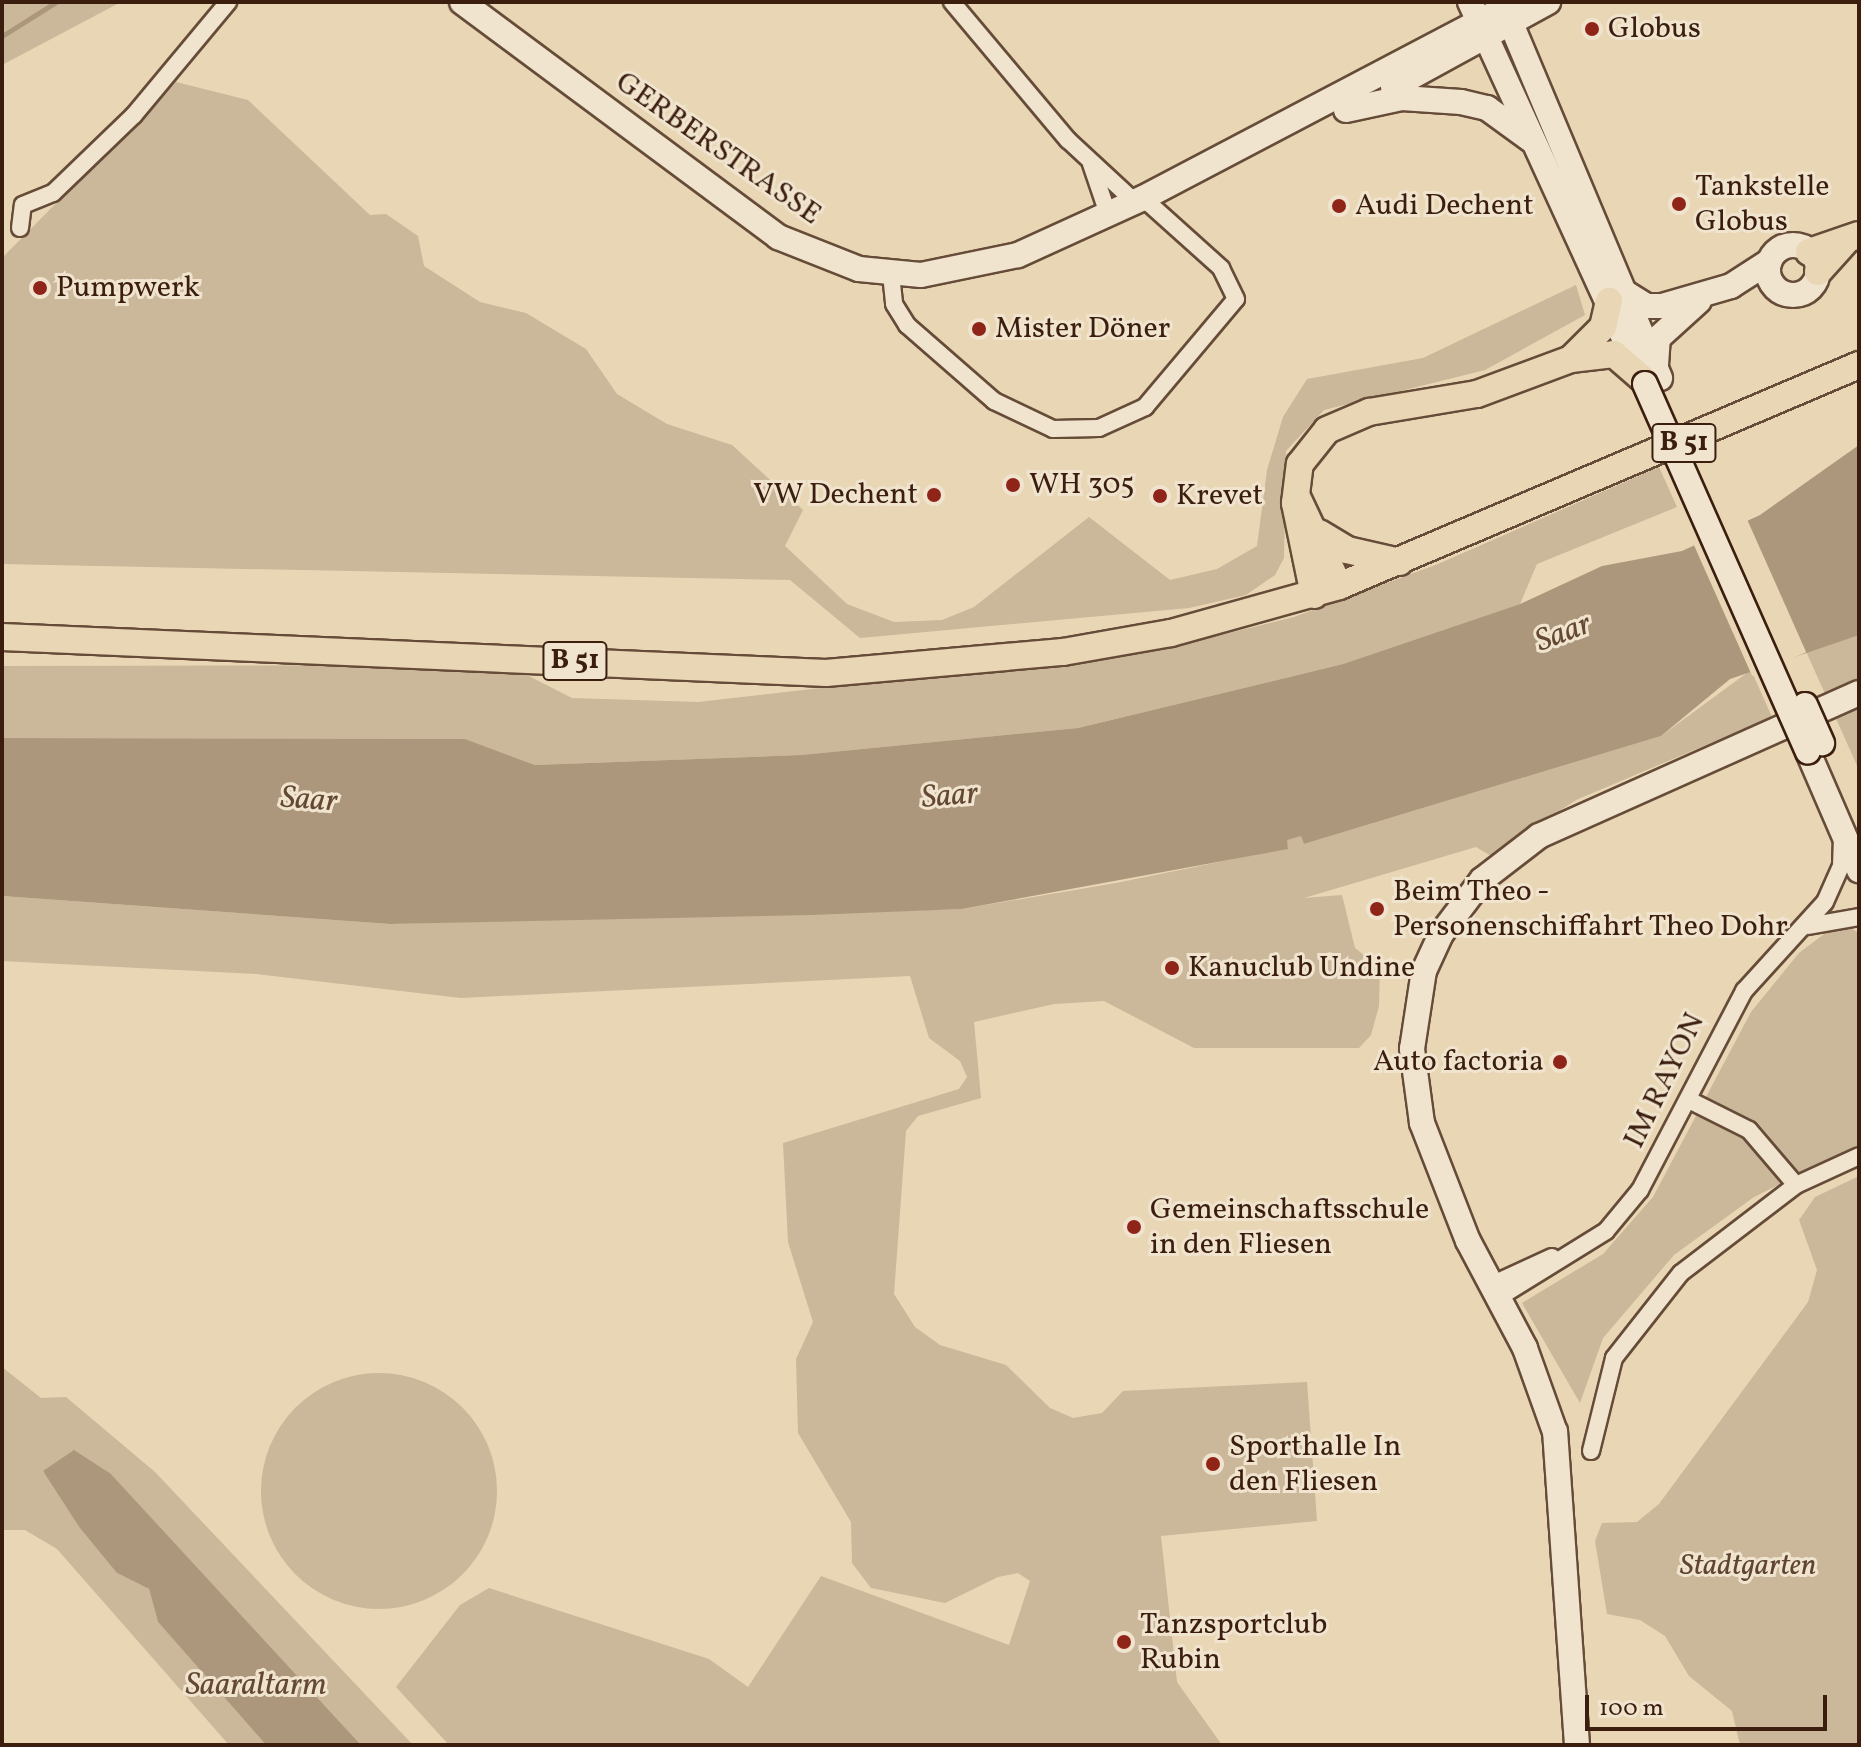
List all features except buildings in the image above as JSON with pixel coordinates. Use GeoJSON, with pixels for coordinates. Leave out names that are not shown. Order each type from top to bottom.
{"type":"FeatureCollection","features":[{"type":"Feature","properties":{"kind":"main road"},"geometry":{"type":"LineString","coordinates":[[1814,262],[1852,239]]}},
{"type":"Feature","properties":{"kind":"main road"},"geometry":{"type":"LineString","coordinates":[[1571,359],[1603,327],[1616,296]]}},
{"type":"Feature","properties":{"kind":"main road"},"geometry":{"type":"LineString","coordinates":[[1314,595],[1296,492],[1305,453],[1342,420],[1477,394],[1571,359],[1614,354],[1651,378]]}},
{"type":"Feature","properties":{"kind":"main road","name":"B 51"},"geometry":{"type":"LineString","coordinates":[[2,637],[826,673],[1063,652],[1314,595],[1339,586],[1859,365]]}},
{"type":"Feature","properties":{"kind":"main road"},"geometry":{"type":"LineString","coordinates":[[1296,492],[1319,533],[1339,586]]}},
{"type":"Feature","properties":{"kind":"main road"},"geometry":{"type":"LineString","coordinates":[[1319,533],[1347,550],[1400,562]]}},
{"type":"Feature","properties":{"kind":"street"},"geometry":{"type":"LineString","coordinates":[[20,228],[23,205],[53,193],[123,126],[228,2]]}},
{"type":"Feature","properties":{"kind":"street","name":"GERBERSTRASSE"},"geometry":{"type":"LineString","coordinates":[[462,2],[778,237],[817,257],[891,274],[986,265],[1139,200],[1235,151]]}},
{"type":"Feature","properties":{"kind":"street"},"geometry":{"type":"LineString","coordinates":[[891,274],[894,304],[907,325],[994,401],[1053,429],[1099,428],[1145,407],[1236,299],[1221,268],[1091,164],[952,2]]}},
{"type":"Feature","properties":{"kind":"street"},"geometry":{"type":"LineString","coordinates":[[1235,151],[1264,146],[1346,110],[1455,47],[1478,22],[1509,9],[1546,4]]}},
{"type":"Feature","properties":{"kind":"street"},"geometry":{"type":"LineString","coordinates":[[1509,9],[1616,296],[1815,747],[1851,833],[1859,870]]}},
{"type":"Feature","properties":{"kind":"street"},"geometry":{"type":"LineString","coordinates":[[1478,22],[1495,63],[1616,296],[1646,306],[1704,297],[1771,273],[1784,247],[1814,262],[1800,294],[1771,273]]}},
{"type":"Feature","properties":{"kind":"street"},"geometry":{"type":"LineString","coordinates":[[1235,151],[1455,47]]}},
{"type":"Feature","properties":{"kind":"street"},"geometry":{"type":"LineString","coordinates":[[1346,110],[1402,98],[1478,105],[1518,127],[1543,152]]}},
{"type":"Feature","properties":{"kind":"street"},"geometry":{"type":"LineString","coordinates":[[1091,164],[1108,214]]}},
{"type":"Feature","properties":{"kind":"street"},"geometry":{"type":"LineString","coordinates":[[1651,378],[1658,338],[1704,297]]}},
{"type":"Feature","properties":{"kind":"street"},"geometry":{"type":"LineString","coordinates":[[1577,1745],[1559,1457],[1541,1388],[1440,1179],[1413,1081],[1415,1008],[1441,934],[1482,880],[1539,836],[1859,693]]}},
{"type":"Feature","properties":{"kind":"street","name":"IM RAYON"},"geometry":{"type":"LineString","coordinates":[[1499,1300],[1606,1231],[1640,1190],[1744,991],[1807,927],[1834,885],[1851,833]]}},
{"type":"Feature","properties":{"kind":"street","name":"IM RAYON"},"geometry":{"type":"LineString","coordinates":[[1807,927],[1843,914],[1859,917]]}},
{"type":"Feature","properties":{"kind":"street"},"geometry":{"type":"LineString","coordinates":[[1689,1100],[1749,1130],[1796,1185]]}},
{"type":"Feature","properties":{"kind":"street"},"geometry":{"type":"LineString","coordinates":[[1591,1451],[1606,1376],[1641,1319],[1720,1237],[1796,1185],[1859,1156]]}},
{"type":"Feature","properties":{"kind":"street","name":"IM RAYON"},"geometry":{"type":"LineString","coordinates":[[1499,1300],[1570,1254]]}},
{"type":"Feature","properties":{"kind":"green space"},"geometry":{"type":"Polygon","coordinates":[[[2,2],[121,2],[2,65],[2,2]]]}},
{"type":"Feature","properties":{"kind":"green space"},"geometry":{"type":"Polygon","coordinates":[[[176,82],[248,100],[370,215],[386,214],[418,236],[424,266],[480,302],[526,313],[586,349],[617,394],[667,424],[732,445],[803,510],[785,546],[847,604],[894,622],[942,620],[974,607],[1089,517],[1170,580],[1217,569],[1257,546],[1267,470],[1283,417],[1307,379],[1423,358],[1576,285],[1585,315],[1485,370],[1324,410],[1286,451],[1284,558],[1275,575],[1246,595],[1189,608],[860,638],[790,580],[2,564],[2,258],[176,82]]]}},
{"type":"Feature","properties":{"kind":"green space"},"geometry":{"type":"Polygon","coordinates":[[[1659,467],[1677,507],[1537,564],[1520,604],[1343,664],[1078,728],[801,755],[535,765],[464,739],[2,738],[2,666],[507,665],[572,698],[698,702],[1168,648],[1294,617],[1438,564],[1659,467]]]}},
{"type":"Feature","properties":{"kind":"green space"},"geometry":{"type":"Polygon","coordinates":[[[1859,635],[1859,770],[1805,649],[1859,635]]]}},
{"type":"Feature","properties":{"kind":"green space"},"geometry":{"type":"Polygon","coordinates":[[[1751,670],[1772,717],[1576,800],[1491,856],[1476,847],[1304,898],[1342,895],[1355,948],[1380,968],[1379,1006],[1371,1035],[1359,1048],[1194,1048],[1104,1001],[1054,1004],[974,1022],[981,1098],[918,1116],[906,1131],[894,1294],[915,1327],[940,1345],[1006,1365],[1050,1408],[1073,1418],[1102,1413],[1123,1391],[1307,1382],[1317,1521],[1161,1536],[1177,1682],[1222,1745],[449,1745],[396,1687],[460,1605],[489,1588],[709,1659],[748,1687],[821,1576],[1009,1645],[1030,1581],[1018,1573],[998,1577],[945,1603],[871,1588],[852,1563],[851,1522],[798,1433],[796,1359],[813,1322],[788,1242],[783,1143],[959,1089],[967,1077],[960,1061],[929,1038],[910,976],[461,998],[256,974],[2,961],[2,896],[390,924],[962,909],[1116,883],[1288,848],[1286,840],[1301,835],[1304,844],[1661,736],[1751,670]]]}},
{"type":"Feature","properties":{"kind":"green space"},"geometry":{"type":"Polygon","coordinates":[[[1849,927],[1859,933],[1859,1145],[1754,1197],[1674,1255],[1603,1338],[1580,1403],[1522,1303],[1603,1254],[1653,1197],[1751,1012],[1799,953],[1832,928],[1849,927]]]}},
{"type":"Feature","properties":{"kind":"green space","name":"Stadtgarten"},"geometry":{"type":"Polygon","coordinates":[[[1859,1176],[1859,1745],[1740,1745],[1732,1711],[1689,1676],[1665,1636],[1640,1620],[1607,1614],[1595,1541],[1602,1523],[1637,1522],[1659,1504],[1808,1302],[1817,1270],[1799,1220],[1815,1197],[1859,1176]]]}},
{"type":"Feature","properties":{"kind":"green space"},"geometry":{"type":"Polygon","coordinates":[[[2,1367],[41,1398],[66,1397],[155,1472],[413,1745],[361,1745],[111,1474],[43,1471],[117,1573],[149,1589],[158,1622],[266,1745],[229,1745],[57,1549],[25,1530],[2,1530],[2,1367]]]}},
{"type":"Feature","properties":{"kind":"green space"},"geometry":{"type":"Polygon","coordinates":[[[379,1373],[402,1375],[424,1382],[463,1407],[488,1446],[495,1468],[495,1514],[488,1536],[463,1575],[424,1600],[402,1607],[379,1609],[356,1607],[334,1600],[295,1575],[270,1536],[263,1514],[261,1491],[263,1468],[270,1446],[295,1407],[334,1382],[356,1375],[379,1373]]]}},
{"type":"Feature","properties":{"kind":"water","name":"Saar"},"geometry":{"type":"Polygon","coordinates":[[[1859,445],[1859,635],[1730,679],[1661,736],[1304,844],[1301,836],[1287,840],[1288,849],[962,909],[811,915],[390,924],[2,896],[2,738],[465,739],[535,765],[801,755],[1078,728],[1343,664],[1520,604],[1602,566],[1682,551],[1760,515],[1859,445]]]}},
{"type":"Feature","properties":{"kind":"water","name":"Saaraltarm"},"geometry":{"type":"Polygon","coordinates":[[[74,1450],[111,1474],[361,1745],[266,1745],[158,1622],[149,1589],[117,1573],[80,1528],[43,1471],[74,1450]]]}},
{"type":"Feature","properties":{"kind":"pier"},"geometry":{"type":"Polygon","coordinates":[[[1746,517],[1806,652],[1752,676],[1692,541],[1746,517]]]}},
{"type":"Feature","properties":{"kind":"waterway"},"geometry":{"type":"LineString","coordinates":[[2,36],[56,2]]}},
{"type":"Feature","properties":{"kind":"place","name":"Globus"},"geometry":{"type":"Point","coordinates":[1592,29]}},
{"type":"Feature","properties":{"kind":"place","name":"Tankstelle Globus"},"geometry":{"type":"Point","coordinates":[1679,204]}},
{"type":"Feature","properties":{"kind":"place","name":"Audi Dechent"},"geometry":{"type":"Point","coordinates":[1339,206]}},
{"type":"Feature","properties":{"kind":"place","name":"Pumpwerk"},"geometry":{"type":"Point","coordinates":[40,288]}},
{"type":"Feature","properties":{"kind":"place","name":"Mister Döner"},"geometry":{"type":"Point","coordinates":[979,329]}},
{"type":"Feature","properties":{"kind":"place","name":"WH 305"},"geometry":{"type":"Point","coordinates":[1013,485]}},
{"type":"Feature","properties":{"kind":"place","name":"VW Dechent"},"geometry":{"type":"Point","coordinates":[934,495]}},
{"type":"Feature","properties":{"kind":"place","name":"Krevet"},"geometry":{"type":"Point","coordinates":[1160,496]}},
{"type":"Feature","properties":{"kind":"place","name":"Beim Theo - Personenschiffahrt Theo Dohr"},"geometry":{"type":"Point","coordinates":[1377,909]}},
{"type":"Feature","properties":{"kind":"place","name":"Kanuclub Undine"},"geometry":{"type":"Point","coordinates":[1172,968]}},
{"type":"Feature","properties":{"kind":"place","name":"Auto factoria"},"geometry":{"type":"Point","coordinates":[1560,1062]}},
{"type":"Feature","properties":{"kind":"place","name":"Gemeinschaftsschule in den Fliesen"},"geometry":{"type":"Point","coordinates":[1134,1227]}},
{"type":"Feature","properties":{"kind":"place","name":"Sporthalle In den Fliesen"},"geometry":{"type":"Point","coordinates":[1213,1464]}},
{"type":"Feature","properties":{"kind":"place","name":"Tanzsportclub Rubin"},"geometry":{"type":"Point","coordinates":[1124,1642]}}]}
